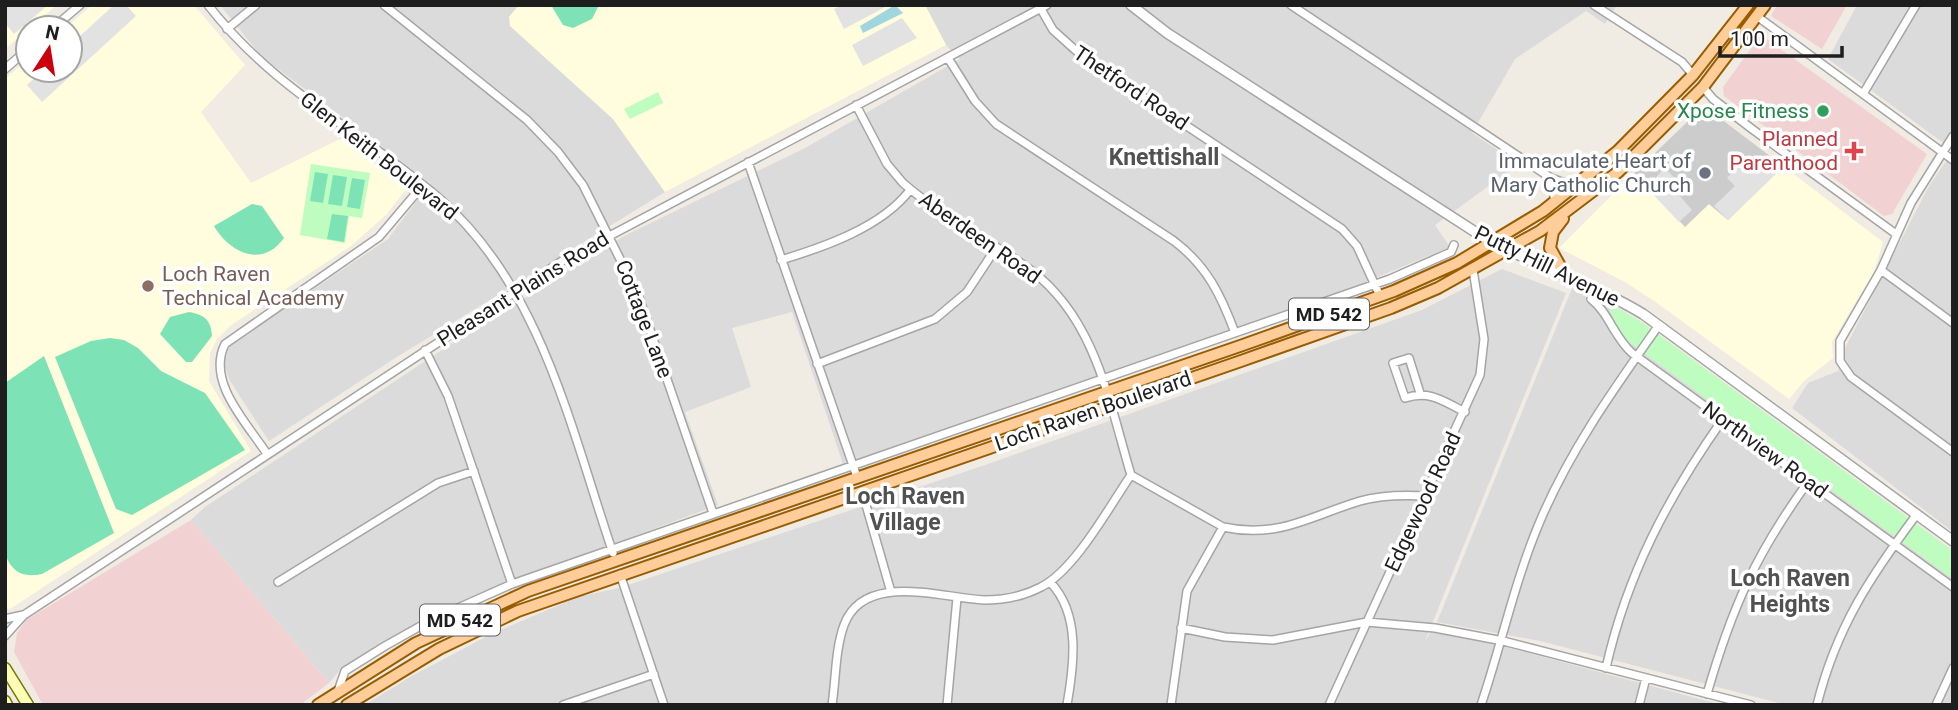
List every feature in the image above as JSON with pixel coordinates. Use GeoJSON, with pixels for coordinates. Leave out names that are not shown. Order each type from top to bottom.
{"type":"FeatureCollection","features":[{"type":"Feature","properties":{"kind":"main road","name":"Loch Raven Boulevard"},"geometry":{"type":"LineString","coordinates":[[318,705],[395,655],[458,621],[613,554],[857,477],[1380,296],[1434,273],[1494,243],[1575,187],[1640,131],[1693,75],[1748,5]]}},
{"type":"Feature","properties":{"kind":"main road","name":"Loch Raven Boulevard"},"geometry":{"type":"LineString","coordinates":[[347,705],[476,629],[620,574],[1391,308],[1460,277],[1508,251],[1567,213],[1637,156],[1703,87],[1765,5]]}},
{"type":"Feature","properties":{"kind":"main road"},"geometry":{"type":"LineString","coordinates":[[1693,75],[1703,87]]}},
{"type":"Feature","properties":{"kind":"main road"},"geometry":{"type":"LineString","coordinates":[[1565,275],[1549,248],[1553,232],[1567,213]]}},
{"type":"Feature","properties":{"kind":"main road"},"geometry":{"type":"LineString","coordinates":[[857,477],[862,491]]}},
{"type":"Feature","properties":{"kind":"main road"},"geometry":{"type":"LineString","coordinates":[[613,554],[620,574]]}},
{"type":"Feature","properties":{"kind":"main road"},"geometry":{"type":"LineString","coordinates":[[5,668],[28,705]]}},
{"type":"Feature","properties":{"kind":"street","name":"Glen Keith Boulevard"},"geometry":{"type":"LineString","coordinates":[[208,5],[247,51],[285,85],[423,185],[475,234],[516,290],[548,362],[613,554]]}},
{"type":"Feature","properties":{"kind":"street"},"geometry":{"type":"LineString","coordinates":[[227,29],[256,5]]}},
{"type":"Feature","properties":{"kind":"street","name":"Cottage Lane"},"geometry":{"type":"LineString","coordinates":[[384,5],[542,135],[583,185],[638,295],[713,513]]}},
{"type":"Feature","properties":{"kind":"street","name":"Putty Hill Avenue"},"geometry":{"type":"LineString","coordinates":[[1131,5],[1178,40],[1494,243],[1614,296],[1953,541]]}},
{"type":"Feature","properties":{"kind":"street"},"geometry":{"type":"LineString","coordinates":[[1291,5],[1552,178],[1575,187]]}},
{"type":"Feature","properties":{"kind":"street"},"geometry":{"type":"LineString","coordinates":[[1594,5],[1682,62],[1693,75]]}},
{"type":"Feature","properties":{"kind":"street"},"geometry":{"type":"LineString","coordinates":[[1863,93],[1916,5]]}},
{"type":"Feature","properties":{"kind":"street","name":"Pleasant Plains Road"},"geometry":{"type":"LineString","coordinates":[[5,636],[24,615],[516,290],[610,235],[1044,7]]}},
{"type":"Feature","properties":{"kind":"street","name":"Thetford Road"},"geometry":{"type":"LineString","coordinates":[[1044,7],[1053,30],[1083,57],[1342,229],[1357,246],[1380,296]]}},
{"type":"Feature","properties":{"kind":"street"},"geometry":{"type":"LineString","coordinates":[[1758,17],[1953,160]]}},
{"type":"Feature","properties":{"kind":"street"},"geometry":{"type":"LineString","coordinates":[[948,58],[975,101],[996,124],[1174,241],[1198,261],[1215,285],[1236,333]]}},
{"type":"Feature","properties":{"kind":"street"},"geometry":{"type":"LineString","coordinates":[[1703,87],[1713,99],[1752,130],[1896,234]]}},
{"type":"Feature","properties":{"kind":"street","name":"Aberdeen Road"},"geometry":{"type":"LineString","coordinates":[[856,105],[887,164],[910,190],[1044,281],[1065,303],[1088,342],[1103,380],[1131,475]]}},
{"type":"Feature","properties":{"kind":"street"},"geometry":{"type":"LineString","coordinates":[[1953,136],[1896,234],[1881,270],[1840,341],[1840,361],[1851,377],[1953,452]]}},
{"type":"Feature","properties":{"kind":"street"},"geometry":{"type":"LineString","coordinates":[[748,162],[857,477]]}},
{"type":"Feature","properties":{"kind":"street"},"geometry":{"type":"LineString","coordinates":[[1552,178],[1555,203]]}},
{"type":"Feature","properties":{"kind":"street"},"geometry":{"type":"LineString","coordinates":[[267,454],[223,385],[219,365],[225,344],[379,237],[423,185]]}},
{"type":"Feature","properties":{"kind":"street"},"geometry":{"type":"LineString","coordinates":[[782,260],[831,246],[890,210],[910,190]]}},
{"type":"Feature","properties":{"kind":"street","name":"Loch Raven Boulevard"},"geometry":{"type":"LineString","coordinates":[[338,691],[345,671],[384,646],[433,619],[512,584],[613,554],[713,513],[1375,285],[1451,252],[1454,245]]}},
{"type":"Feature","properties":{"kind":"street"},"geometry":{"type":"LineString","coordinates":[[817,364],[935,319],[967,292],[996,248]]}},
{"type":"Feature","properties":{"kind":"street","name":"Edgewood Road"},"geometry":{"type":"LineString","coordinates":[[1329,705],[1480,375],[1484,350],[1483,327],[1474,292],[1473,270]]}},
{"type":"Feature","properties":{"kind":"street"},"geometry":{"type":"LineString","coordinates":[[1881,270],[1953,323]]}},
{"type":"Feature","properties":{"kind":"street","name":"Edgewood Road"},"geometry":{"type":"LineString","coordinates":[[1460,277],[1474,292]]}},
{"type":"Feature","properties":{"kind":"street","name":"Northview Road"},"geometry":{"type":"LineString","coordinates":[[1591,299],[1602,310],[1620,341],[1637,356],[1953,587]]}},
{"type":"Feature","properties":{"kind":"street"},"geometry":{"type":"LineString","coordinates":[[1481,705],[1530,547],[1556,485],[1591,423],[1659,326]]}},
{"type":"Feature","properties":{"kind":"street"},"geometry":{"type":"LineString","coordinates":[[425,350],[448,396],[512,584]]}},
{"type":"Feature","properties":{"kind":"street"},"geometry":{"type":"LineString","coordinates":[[1420,393],[1409,358],[1394,363],[1405,398],[1420,393],[1432,394],[1465,412]]}},
{"type":"Feature","properties":{"kind":"street"},"geometry":{"type":"LineString","coordinates":[[1606,668],[1626,595],[1648,540],[1677,487],[1723,419]]}},
{"type":"Feature","properties":{"kind":"street"},"geometry":{"type":"LineString","coordinates":[[278,582],[438,483],[474,471]]}},
{"type":"Feature","properties":{"kind":"street"},"geometry":{"type":"LineString","coordinates":[[832,705],[841,635],[848,617],[870,597],[891,592],[957,598],[1008,598],[1050,582],[1073,558],[1131,475],[1223,527],[1256,531],[1284,528],[1361,501],[1390,496],[1426,496]]}},
{"type":"Feature","properties":{"kind":"street"},"geometry":{"type":"LineString","coordinates":[[1707,694],[1728,627],[1752,569],[1777,524],[1808,482]]}},
{"type":"Feature","properties":{"kind":"street"},"geometry":{"type":"LineString","coordinates":[[862,491],[891,592]]}},
{"type":"Feature","properties":{"kind":"street"},"geometry":{"type":"LineString","coordinates":[[1816,705],[1826,669],[1844,624],[1868,581],[1917,514]]}},
{"type":"Feature","properties":{"kind":"street"},"geometry":{"type":"LineString","coordinates":[[1171,705],[1187,591],[1223,527]]}},
{"type":"Feature","properties":{"kind":"street"},"geometry":{"type":"LineString","coordinates":[[620,574],[664,705]]}},
{"type":"Feature","properties":{"kind":"street"},"geometry":{"type":"LineString","coordinates":[[1050,582],[1064,600],[1070,622],[1072,669],[1067,705]]}},
{"type":"Feature","properties":{"kind":"street"},"geometry":{"type":"LineString","coordinates":[[947,705],[957,598]]}},
{"type":"Feature","properties":{"kind":"street","name":"Pleasant Plains Road"},"geometry":{"type":"LineString","coordinates":[[5,619],[24,615]]}},
{"type":"Feature","properties":{"kind":"street"},"geometry":{"type":"LineString","coordinates":[[1181,628],[1225,637],[1273,640],[1367,622],[1435,628],[1503,641],[1725,701],[1751,705]]}},
{"type":"Feature","properties":{"kind":"street"},"geometry":{"type":"LineString","coordinates":[[1936,705],[1953,668]]}},
{"type":"Feature","properties":{"kind":"street"},"geometry":{"type":"LineString","coordinates":[[563,705],[654,674]]}},
{"type":"Feature","properties":{"kind":"street"},"geometry":{"type":"LineString","coordinates":[[1639,705],[1646,678]]}},
{"type":"Feature","properties":{"kind":"shaded area"},"geometry":{"type":"Polygon","coordinates":[[[5,5],[57,5],[46,14],[14,14],[14,41],[5,49],[5,5]]]}},
{"type":"Feature","properties":{"kind":"shaded area"},"geometry":{"type":"Polygon","coordinates":[[[5,5],[48,5],[37,14],[14,14],[14,34],[5,23],[5,5]]]}},
{"type":"Feature","properties":{"kind":"shaded area","name":"Loch Raven Technical Academy"},"geometry":{"type":"Polygon","coordinates":[[[92,5],[194,5],[245,65],[201,112],[251,183],[340,139],[407,188],[387,214],[351,246],[230,326],[217,339],[210,353],[209,381],[251,451],[10,609],[5,608],[5,79],[14,71],[14,84],[84,84],[84,14],[81,14],[92,5]]]}},
{"type":"Feature","properties":{"kind":"shaded area"},"geometry":{"type":"Polygon","coordinates":[[[114,5],[126,5],[136,16],[84,64],[84,32],[114,5]]]}},
{"type":"Feature","properties":{"kind":"shaded area"},"geometry":{"type":"Polygon","coordinates":[[[220,5],[519,5],[509,17],[613,119],[665,192],[392,360],[269,441],[230,381],[224,365],[229,346],[388,239],[430,183],[261,56],[220,5]]]}},
{"type":"Feature","properties":{"kind":"shaded area"},"geometry":{"type":"Polygon","coordinates":[[[519,5],[925,5],[946,45],[665,192],[613,119],[510,26],[509,17],[519,5]]]}},
{"type":"Feature","properties":{"kind":"shaded area"},"geometry":{"type":"Polygon","coordinates":[[[842,5],[889,5],[844,29],[834,9],[842,5]]]}},
{"type":"Feature","properties":{"kind":"shaded area"},"geometry":{"type":"Polygon","coordinates":[[[925,5],[1617,5],[1605,24],[1586,11],[1515,59],[1472,133],[1519,164],[1435,225],[1450,247],[1327,298],[843,464],[792,312],[732,328],[751,387],[685,412],[718,505],[465,599],[377,645],[341,669],[329,683],[191,520],[205,507],[457,340],[626,235],[805,148],[960,59],[946,45],[925,5]]]}},
{"type":"Feature","properties":{"kind":"shaded area"},"geometry":{"type":"Polygon","coordinates":[[[1777,5],[1847,5],[1822,49],[1771,16],[1777,5]]]}},
{"type":"Feature","properties":{"kind":"shaded area"},"geometry":{"type":"Polygon","coordinates":[[[1857,5],[1953,5],[1953,150],[1828,59],[1857,5]]]}},
{"type":"Feature","properties":{"kind":"shaded area"},"geometry":{"type":"Polygon","coordinates":[[[902,18],[917,38],[863,66],[852,45],[902,18]]]}},
{"type":"Feature","properties":{"kind":"shaded area"},"geometry":{"type":"Polygon","coordinates":[[[1761,35],[1927,154],[1892,214],[1884,216],[1724,96],[1723,87],[1761,35]]]}},
{"type":"Feature","properties":{"kind":"shaded area"},"geometry":{"type":"Polygon","coordinates":[[[28,84],[62,84],[42,102],[28,84]]]}},
{"type":"Feature","properties":{"kind":"shaded area"},"geometry":{"type":"Polygon","coordinates":[[[1704,106],[1783,166],[1728,220],[1709,204],[1685,227],[1634,173],[1704,106]]]}},
{"type":"Feature","properties":{"kind":"shaded area"},"geometry":{"type":"Polygon","coordinates":[[[1953,151],[1953,532],[1792,408],[1808,383],[1838,371],[1846,346],[1929,186],[1953,151]]]}},
{"type":"Feature","properties":{"kind":"shaded area"},"geometry":{"type":"Polygon","coordinates":[[[1746,159],[1756,166],[1764,159],[1778,172],[1728,220],[1714,206],[1735,186],[1727,178],[1746,159]]]}},
{"type":"Feature","properties":{"kind":"shaded area"},"geometry":{"type":"Polygon","coordinates":[[[1783,166],[1883,242],[1874,272],[1832,342],[1833,358],[1804,381],[1789,399],[1657,303],[1625,282],[1559,248],[1634,173],[1646,187],[1709,204],[1728,220],[1783,166]]]}},
{"type":"Feature","properties":{"kind":"shaded area"},"geometry":{"type":"Polygon","coordinates":[[[1665,168],[1685,189],[1679,195],[1692,210],[1679,222],[1646,187],[1665,168]]]}},
{"type":"Feature","properties":{"kind":"shaded area"},"geometry":{"type":"Polygon","coordinates":[[[1502,269],[1566,293],[1425,641],[1432,630],[1491,643],[1722,705],[365,705],[410,677],[491,634],[578,597],[619,588],[985,465],[1422,310],[1502,269]]]}},
{"type":"Feature","properties":{"kind":"shaded area"},"geometry":{"type":"Polygon","coordinates":[[[1573,286],[1606,301],[1620,332],[1629,342],[1953,579],[1953,705],[1787,705],[1540,641],[1437,622],[1573,286]]]}},
{"type":"Feature","properties":{"kind":"shaded area"},"geometry":{"type":"Polygon","coordinates":[[[191,520],[329,683],[300,705],[43,705],[14,652],[17,633],[26,620],[191,520]]]}},
{"type":"Feature","properties":{"kind":"green space"},"geometry":{"type":"Polygon","coordinates":[[[551,5],[599,5],[592,19],[573,28],[563,25],[551,5]]]}},
{"type":"Feature","properties":{"kind":"green space"},"geometry":{"type":"Polygon","coordinates":[[[658,92],[663,103],[630,119],[624,109],[658,92]]]}},
{"type":"Feature","properties":{"kind":"green space"},"geometry":{"type":"Polygon","coordinates":[[[311,164],[370,173],[362,218],[349,216],[345,243],[300,235],[311,164]]]}},
{"type":"Feature","properties":{"kind":"green space"},"geometry":{"type":"Polygon","coordinates":[[[315,172],[328,174],[323,203],[310,201],[315,172]]]}},
{"type":"Feature","properties":{"kind":"green space"},"geometry":{"type":"Polygon","coordinates":[[[333,175],[347,177],[342,206],[328,204],[333,175]]]}},
{"type":"Feature","properties":{"kind":"green space"},"geometry":{"type":"Polygon","coordinates":[[[352,178],[365,180],[360,209],[347,207],[352,178]]]}},
{"type":"Feature","properties":{"kind":"green space"},"geometry":{"type":"Polygon","coordinates":[[[252,204],[262,206],[284,238],[266,253],[256,255],[246,253],[228,243],[214,226],[252,204]]]}},
{"type":"Feature","properties":{"kind":"green space"},"geometry":{"type":"Polygon","coordinates":[[[332,214],[348,216],[344,242],[327,239],[332,214]]]}},
{"type":"Feature","properties":{"kind":"green space"},"geometry":{"type":"Polygon","coordinates":[[[1606,301],[1643,323],[1953,551],[1953,579],[1629,342],[1620,332],[1606,301]]]}},
{"type":"Feature","properties":{"kind":"green space"},"geometry":{"type":"Polygon","coordinates":[[[189,312],[206,319],[212,336],[192,362],[186,362],[160,334],[170,317],[189,312]]]}},
{"type":"Feature","properties":{"kind":"green space"},"geometry":{"type":"Polygon","coordinates":[[[110,338],[124,340],[138,348],[161,371],[205,393],[245,450],[132,515],[116,509],[55,357],[91,341],[110,338]]]}},
{"type":"Feature","properties":{"kind":"green space"},"geometry":{"type":"Polygon","coordinates":[[[44,356],[114,533],[42,574],[29,575],[15,569],[5,554],[5,383],[44,356]]]}},
{"type":"Feature","properties":{"kind":"water"},"geometry":{"type":"Polygon","coordinates":[[[895,5],[903,13],[863,33],[860,26],[895,5]]]}},
{"type":"Feature","properties":{"kind":"place","name":"Xpose Fitness"},"geometry":{"type":"Point","coordinates":[1823,111]}},
{"type":"Feature","properties":{"kind":"place","name":"Planned Parenthood"},"geometry":{"type":"Point","coordinates":[1854,151]}},
{"type":"Feature","properties":{"kind":"place","name":"Immaculate Heart of Mary Catholic Church"},"geometry":{"type":"Point","coordinates":[1705,173]}},
{"type":"Feature","properties":{"kind":"place","name":"Loch Raven Technical Academy"},"geometry":{"type":"Point","coordinates":[148,286]}},
{"type":"Feature","properties":{"kind":"district","name":"Knettishall"},"geometry":{"type":"Point","coordinates":[1164,157]}},
{"type":"Feature","properties":{"kind":"district","name":"Loch Raven Village"},"geometry":{"type":"Point","coordinates":[905,509]}},
{"type":"Feature","properties":{"kind":"district","name":"Loch Raven Heights"},"geometry":{"type":"Point","coordinates":[1790,591]}}]}
